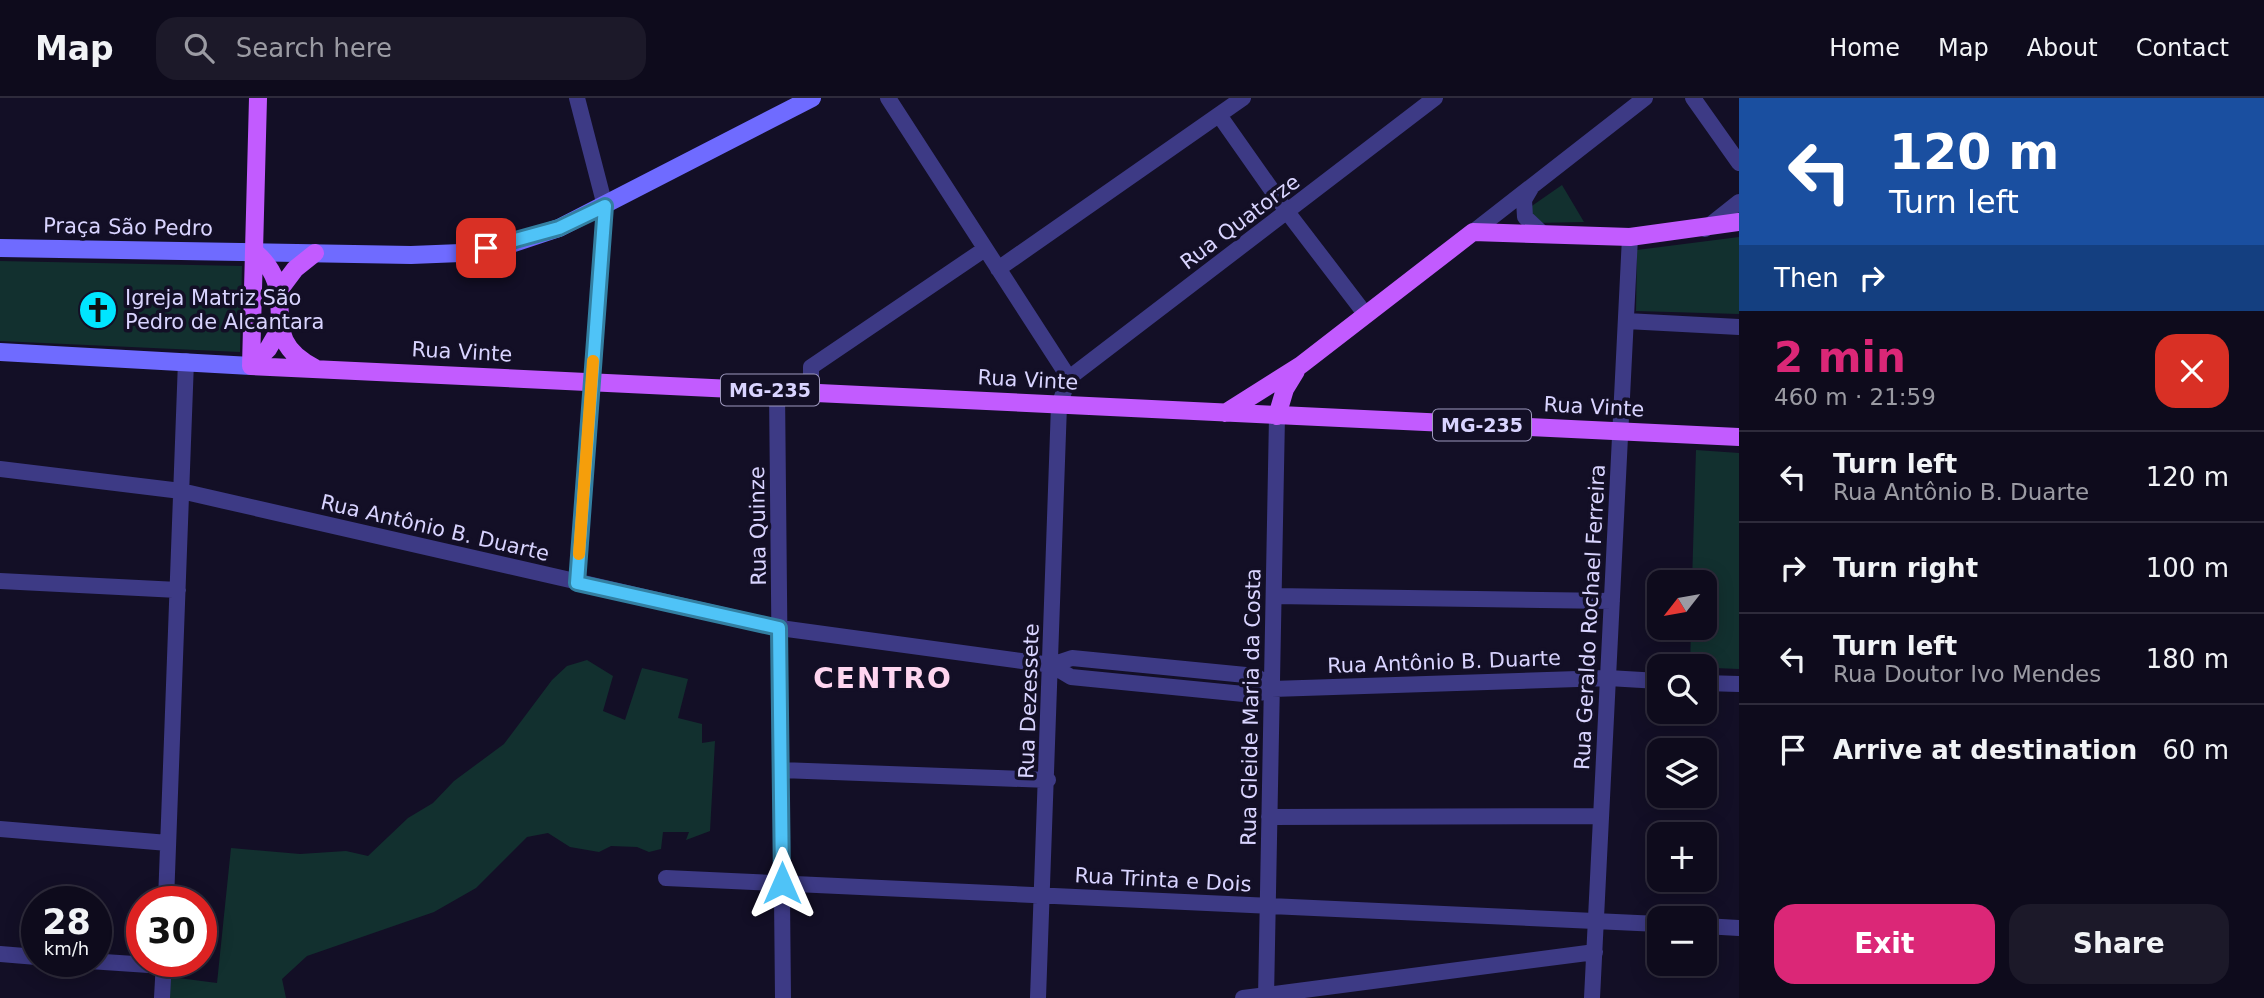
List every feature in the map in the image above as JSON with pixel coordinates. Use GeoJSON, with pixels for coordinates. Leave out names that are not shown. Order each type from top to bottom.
{"type":"FeatureCollection","features":[{"type":"Feature","properties":{"kind":"main road"},"geometry":{"type":"LineString","coordinates":[[251,366],[258,98]]}},
{"type":"Feature","properties":{"kind":"main road"},"geometry":{"type":"LineString","coordinates":[[1225,413],[1301,365],[1473,232],[1630,237],[1705,229],[1739,222]]}},
{"type":"Feature","properties":{"kind":"main road"},"geometry":{"type":"LineString","coordinates":[[251,366],[268,349],[279,330],[280,309],[280,289],[271,268],[256,252]]}},
{"type":"Feature","properties":{"kind":"main road"},"geometry":{"type":"LineString","coordinates":[[280,289],[295,269],[314,253]]}},
{"type":"Feature","properties":{"kind":"main road"},"geometry":{"type":"LineString","coordinates":[[253,309],[280,309]]}},
{"type":"Feature","properties":{"kind":"main road"},"geometry":{"type":"LineString","coordinates":[[279,330],[293,353],[315,368]]}},
{"type":"Feature","properties":{"kind":"main road"},"geometry":{"type":"LineString","coordinates":[[1277,416],[1285,389],[1301,365]]}},
{"type":"Feature","properties":{"kind":"main road","name":"MG-235"},"geometry":{"type":"LineString","coordinates":[[251,366],[315,368]]}},
{"type":"Feature","properties":{"kind":"main road","name":"Rua Vinte"},"geometry":{"type":"LineString","coordinates":[[315,368],[1739,438]]}},
{"type":"Feature","properties":{"kind":"street"},"geometry":{"type":"LineString","coordinates":[[577,98],[605,206],[577,583]]}},
{"type":"Feature","properties":{"kind":"street","name":"Praça São Pedro"},"geometry":{"type":"LineString","coordinates":[[0,248],[461,253],[535,236],[605,206],[812,98]]}},
{"type":"Feature","properties":{"kind":"street"},"geometry":{"type":"LineString","coordinates":[[888,98],[1069,378]]}},
{"type":"Feature","properties":{"kind":"street"},"geometry":{"type":"LineString","coordinates":[[999,269],[1221,108],[1243,98]]}},
{"type":"Feature","properties":{"kind":"street","name":"Rua Quatorze"},"geometry":{"type":"LineString","coordinates":[[1069,378],[1435,98]]}},
{"type":"Feature","properties":{"kind":"street"},"geometry":{"type":"LineString","coordinates":[[1473,232],[1645,98]]}},
{"type":"Feature","properties":{"kind":"street"},"geometry":{"type":"LineString","coordinates":[[1693,98],[1739,163]]}},
{"type":"Feature","properties":{"kind":"street"},"geometry":{"type":"LineString","coordinates":[[1221,108],[1287,213],[1366,314]]}},
{"type":"Feature","properties":{"kind":"street"},"geometry":{"type":"LineString","coordinates":[[1532,186],[1522,209],[1529,223],[1542,233]]}},
{"type":"Feature","properties":{"kind":"street"},"geometry":{"type":"LineString","coordinates":[[1705,229],[1739,202]]}},
{"type":"Feature","properties":{"kind":"street","name":"Rua Geraldo Rochael Ferreira"},"geometry":{"type":"LineString","coordinates":[[1592,998],[1630,237]]}},
{"type":"Feature","properties":{"kind":"street"},"geometry":{"type":"LineString","coordinates":[[811,392],[811,367],[985,249]]}},
{"type":"Feature","properties":{"kind":"street"},"geometry":{"type":"LineString","coordinates":[[1626,321],[1739,327]]}},
{"type":"Feature","properties":{"kind":"street"},"geometry":{"type":"LineString","coordinates":[[0,352],[186,360],[251,366]]}},
{"type":"Feature","properties":{"kind":"street"},"geometry":{"type":"LineString","coordinates":[[167,886],[186,360]]}},
{"type":"Feature","properties":{"kind":"street","name":"Rua Dezessete"},"geometry":{"type":"LineString","coordinates":[[1038,998],[1048,780],[1059,405],[1069,378]]}},
{"type":"Feature","properties":{"kind":"street","name":"Rua Quinze"},"geometry":{"type":"LineString","coordinates":[[777,390],[783,998]]}},
{"type":"Feature","properties":{"kind":"street","name":"Rua Gleide Maria da Costa"},"geometry":{"type":"LineString","coordinates":[[1266,997],[1277,416]]}},
{"type":"Feature","properties":{"kind":"street","name":"Rua Antônio B. Duarte"},"geometry":{"type":"LineString","coordinates":[[0,469],[181,491],[779,628],[1051,665],[1072,658],[1256,676],[1272,689],[1608,678],[1647,680]]}},
{"type":"Feature","properties":{"kind":"street"},"geometry":{"type":"LineString","coordinates":[[0,582],[178,590]]}},
{"type":"Feature","properties":{"kind":"street"},"geometry":{"type":"LineString","coordinates":[[1274,596],[1612,601]]}},
{"type":"Feature","properties":{"kind":"street"},"geometry":{"type":"LineString","coordinates":[[1717,683],[1739,684]]}},
{"type":"Feature","properties":{"kind":"street"},"geometry":{"type":"LineString","coordinates":[[781,770],[1048,780]]}},
{"type":"Feature","properties":{"kind":"street"},"geometry":{"type":"LineString","coordinates":[[1269,817],[1601,816]]}},
{"type":"Feature","properties":{"kind":"street"},"geometry":{"type":"LineString","coordinates":[[0,829],[168,844]]}},
{"type":"Feature","properties":{"kind":"street","name":"Rua Trinta e Dois"},"geometry":{"type":"LineString","coordinates":[[666,878],[1647,923]]}},
{"type":"Feature","properties":{"kind":"street"},"geometry":{"type":"LineString","coordinates":[[1717,927],[1739,928]]}},
{"type":"Feature","properties":{"kind":"street"},"geometry":{"type":"LineString","coordinates":[[1243,998],[1595,952]]}},
{"type":"Feature","properties":{"kind":"street"},"geometry":{"type":"LineString","coordinates":[[0,954],[21,956]]}},
{"type":"Feature","properties":{"kind":"street"},"geometry":{"type":"LineString","coordinates":[[162,998],[163,977]]}},
{"type":"Feature","properties":{"kind":"green space"},"geometry":{"type":"Polygon","coordinates":[[[1562,185],[1584,222],[1535,223],[1526,210],[1562,185]]]}},
{"type":"Feature","properties":{"kind":"green space"},"geometry":{"type":"Polygon","coordinates":[[[1739,237],[1739,314],[1636,311],[1637,250],[1739,237]]]}},
{"type":"Feature","properties":{"kind":"green space"},"geometry":{"type":"Polygon","coordinates":[[[0,261],[242,266],[240,352],[0,341],[0,261]]]}},
{"type":"Feature","properties":{"kind":"green space"},"geometry":{"type":"Polygon","coordinates":[[[1696,450],[1739,453],[1739,669],[1717,668],[1717,654],[1690,654],[1691,640],[1717,640],[1717,570],[1692,570],[1696,450]]]}},
{"type":"Feature","properties":{"kind":"green space"},"geometry":{"type":"Polygon","coordinates":[[[587,660],[613,676],[603,711],[625,720],[642,668],[688,679],[678,718],[702,724],[702,743],[715,741],[710,831],[686,840],[689,832],[663,832],[661,849],[649,852],[637,847],[611,846],[599,852],[570,847],[548,833],[527,837],[476,888],[434,912],[307,956],[282,979],[286,998],[162,998],[163,977],[217,983],[231,848],[300,854],[346,851],[368,856],[408,818],[433,803],[454,781],[504,744],[552,680],[567,666],[587,660]]]}},
{"type":"Feature","properties":{"kind":"slow traffic"},"geometry":{"type":"LineString","coordinates":[[579,554],[593,361]]}},
{"type":"Feature","properties":{"kind":"place","name":"Igreja Matriz São Pedro de Alcantara"},"geometry":{"type":"Point","coordinates":[98,310]}},
{"type":"Feature","properties":{"kind":"district","name":"CENTRO"},"geometry":{"type":"Point","coordinates":[883,678]}},
{"type":"Feature","properties":{"kind":"route"},"geometry":{"type":"LineString","coordinates":[[486,248],[511,244],[559,228],[605,206],[577,583],[779,628],[782,883]]}}]}
